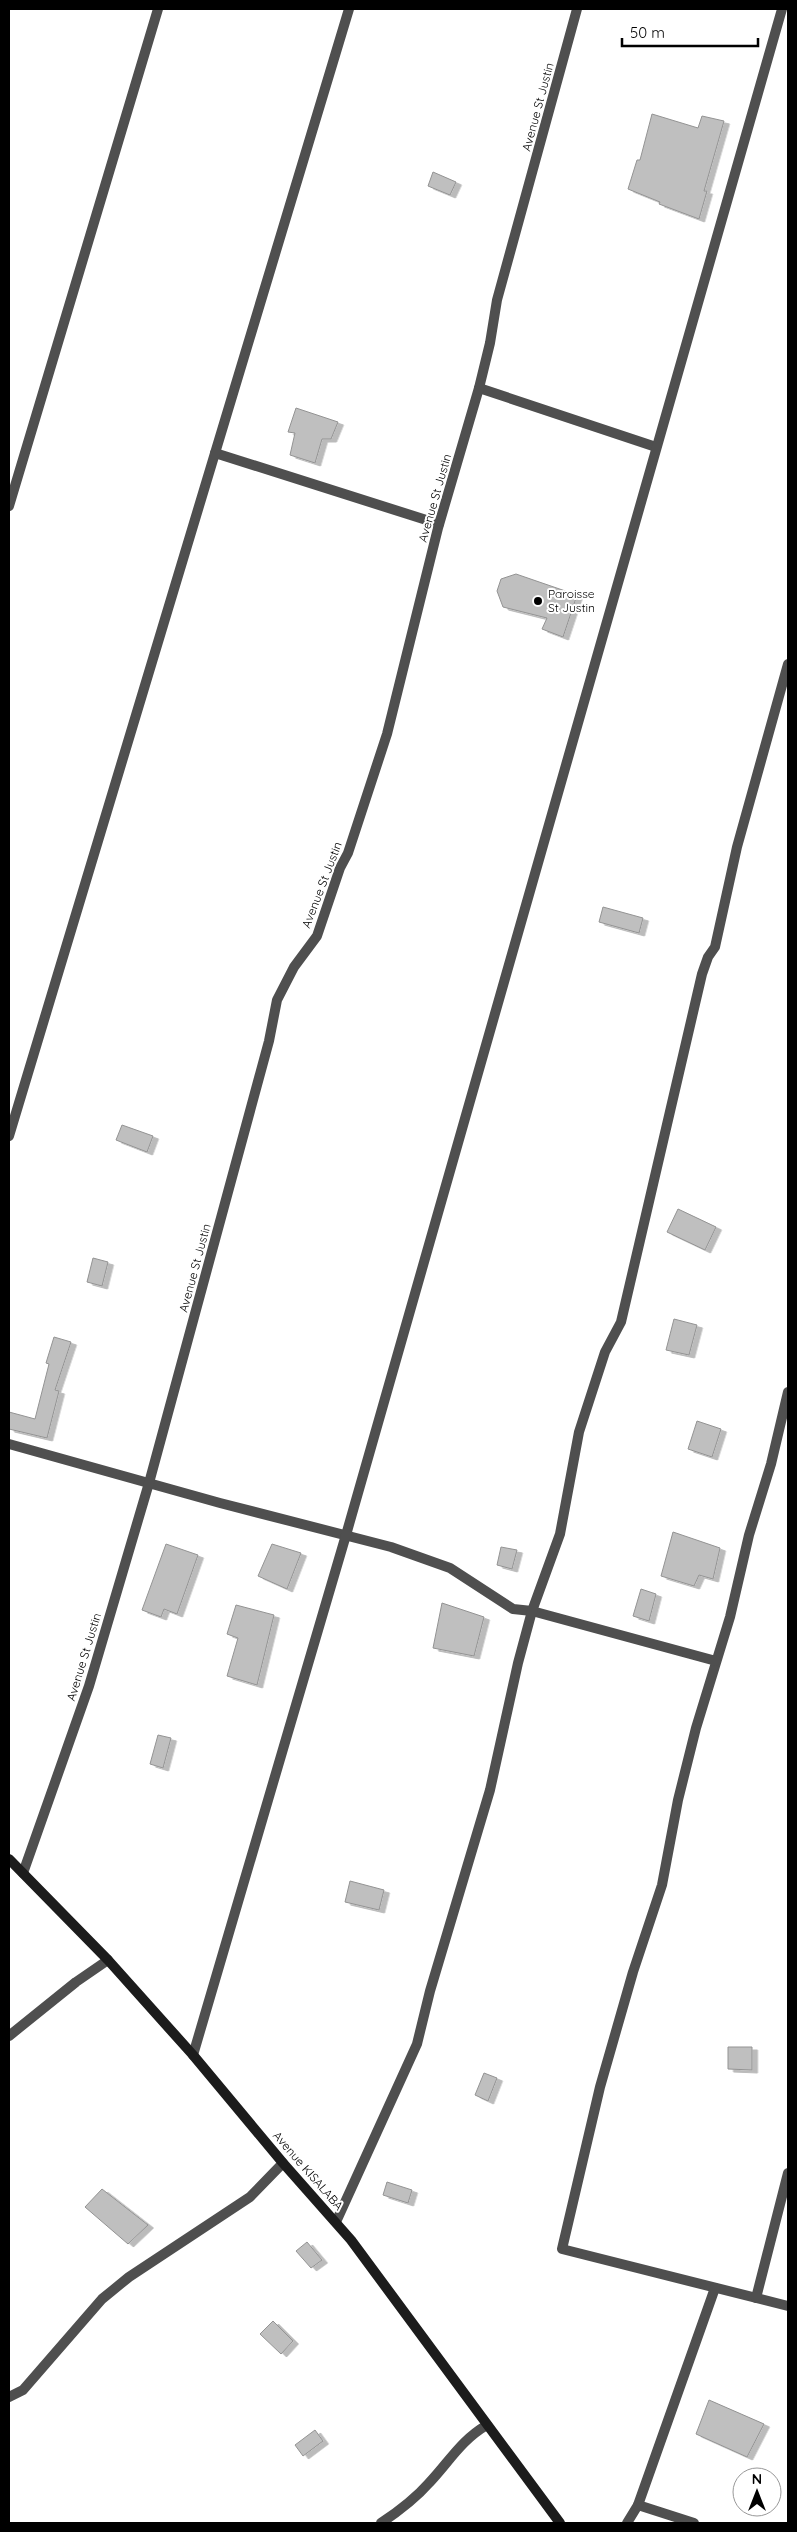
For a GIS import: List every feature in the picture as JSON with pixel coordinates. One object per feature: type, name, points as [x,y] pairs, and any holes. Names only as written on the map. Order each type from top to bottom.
[{"type":"street","points":[[9,506],[158,9]]},
{"type":"street","points":[[9,1136],[349,9]]},
{"type":"street","name":"Avenue St Justin","points":[[23,1873],[89,1686],[149,1483],[270,1041],[277,1000],[294,967],[317,936],[340,868],[348,853],[387,734],[439,524],[479,388],[490,343],[497,300],[577,9]]},
{"type":"street","points":[[193,2055],[346,1535],[782,9]]},
{"type":"street","points":[[479,388],[656,448]]},
{"type":"street","points":[[215,453],[439,524]]},
{"type":"street","points":[[336,2222],[417,2044],[430,1991],[490,1790],[532,1611],[560,1534],[579,1432],[605,1352],[621,1322],[702,974],[714,947],[737,847],[788,664]]},
{"type":"street","points":[[788,1392],[771,1464],[748,1535],[730,1617],[691,1746],[662,1885],[633,1972],[600,2087],[562,2249],[788,2306]]},
{"type":"street","points":[[9,1444],[391,1547],[450,1568],[513,1608],[532,1611],[716,1661]]},
{"type":"street","name":"Avenue KISALABA","points":[[9,1859],[108,1960],[193,2055],[283,2163],[336,2222],[470,2399],[487,2425],[560,2523]]},
{"type":"street","points":[[9,2036],[108,1960]]},
{"type":"street","points":[[9,2396],[23,2390],[102,2299],[129,2277],[250,2197],[283,2163]]},
{"type":"street","points":[[756,2298],[788,2173]]},
{"type":"street","points":[[627,2523],[638,2506],[715,2288]]},
{"type":"street","points":[[381,2523],[406,2506],[429,2483],[469,2436],[487,2425]]},
{"type":"street","points":[[638,2506],[694,2523]]},
{"type":"building","points":[[652,114],[698,128],[702,116],[724,121],[704,191],[707,191],[699,219],[659,204],[660,202],[628,189],[637,160],[640,160]]},
{"type":"building","points":[[433,172],[456,182],[450,195],[428,186]]},
{"type":"building","points":[[296,408],[338,422],[331,439],[322,439],[315,463],[290,455],[295,433],[288,432]]},
{"type":"building","name":"Paroisse St Justin","points":[[516,574],[577,595],[563,637],[542,629],[547,618],[503,607],[497,591],[501,579]]},
{"type":"building","points":[[603,907],[643,918],[639,933],[599,922]]},
{"type":"building","points":[[122,1125],[153,1136],[147,1152],[116,1140]]},
{"type":"building","points":[[678,1209],[716,1227],[705,1250],[667,1232]]},
{"type":"building","points":[[93,1258],[108,1262],[102,1286],[87,1282]]},
{"type":"building","points":[[674,1319],[697,1325],[689,1355],[666,1350]]},
{"type":"building","points":[[54,1337],[71,1342],[55,1390],[59,1391],[47,1438],[9,1429],[9,1412],[35,1419],[49,1364],[46,1363]]},
{"type":"building","points":[[697,1421],[721,1429],[712,1457],[688,1449]]},
{"type":"building","points":[[673,1532],[720,1548],[713,1579],[699,1575],[694,1586],[661,1576]]},
{"type":"building","points":[[166,1544],[198,1555],[177,1614],[164,1609],[161,1617],[142,1610]]},
{"type":"building","points":[[272,1544],[301,1553],[287,1589],[258,1576]]},
{"type":"building","points":[[501,1547],[517,1550],[512,1569],[497,1565]]},
{"type":"building","points":[[641,1589],[656,1594],[649,1621],[633,1616]]},
{"type":"building","points":[[442,1603],[484,1617],[474,1656],[433,1648]]},
{"type":"building","points":[[236,1605],[274,1615],[257,1685],[227,1676],[238,1638],[227,1634]]},
{"type":"building","points":[[158,1735],[171,1738],[163,1768],[150,1764]]},
{"type":"building","points":[[350,1881],[384,1890],[379,1910],[345,1902]]},
{"type":"building","points":[[728,2047],[752,2047],[752,2070],[728,2069]]},
{"type":"building","points":[[484,2073],[497,2078],[488,2101],[475,2095]]},
{"type":"building","points":[[387,2182],[412,2190],[408,2203],[383,2195]]},
{"type":"building","points":[[102,2189],[148,2225],[128,2244],[85,2207]]},
{"type":"building","points":[[307,2242],[322,2260],[311,2268],[296,2251]]},
{"type":"building","points":[[273,2321],[293,2341],[281,2354],[260,2334]]},
{"type":"building","points":[[709,2400],[764,2424],[747,2457],[696,2434]]},
{"type":"building","points":[[315,2430],[323,2441],[303,2456],[295,2445]]},
{"type":"place","name":"Paroisse St Justin","points":[[538,601]]}]
